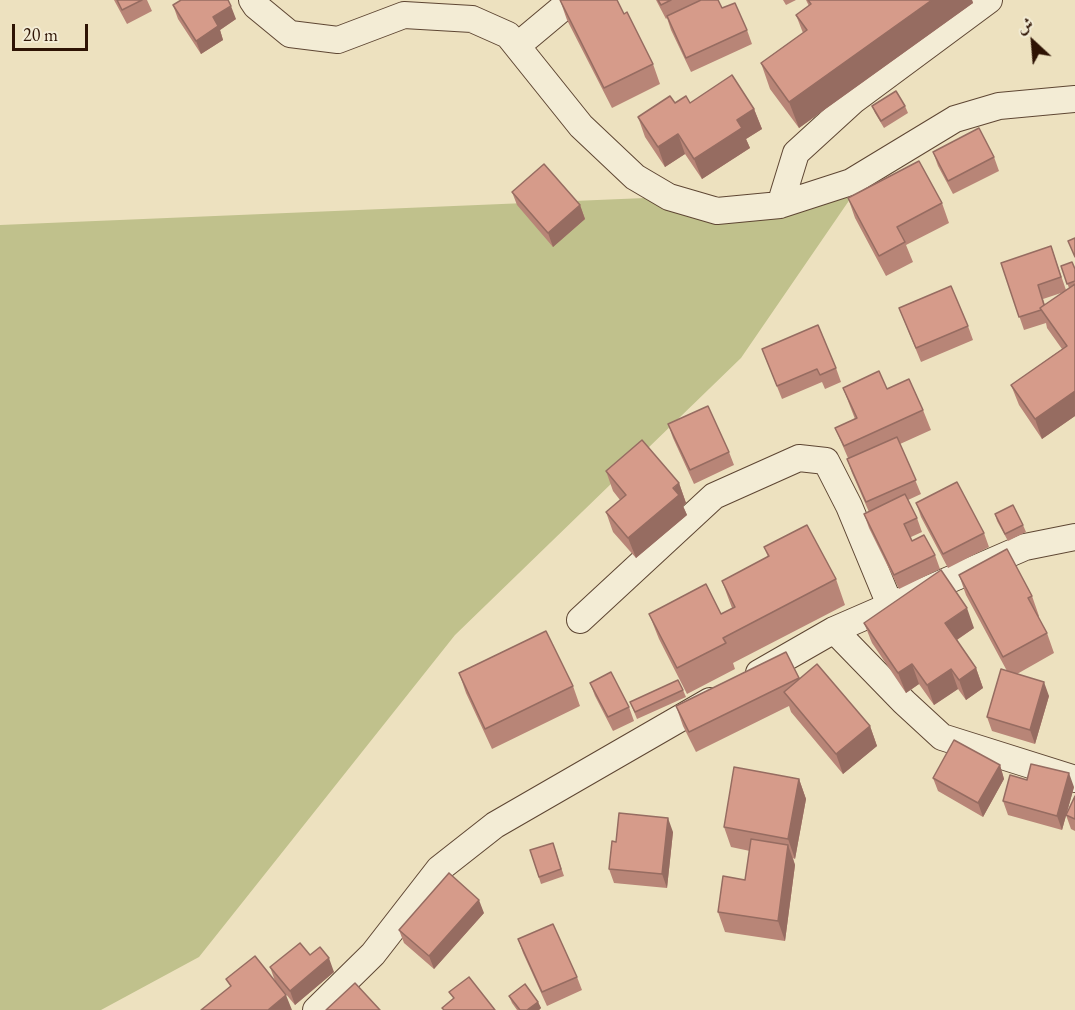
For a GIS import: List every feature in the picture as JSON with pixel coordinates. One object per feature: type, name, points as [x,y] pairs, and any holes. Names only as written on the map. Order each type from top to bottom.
[{"type":"street","points":[[252,0],[256,6],[290,34],[338,40],[404,15],[472,20],[508,35],[581,126],[635,177],[669,197],[717,210],[780,205],[851,182],[956,119],[999,106],[1075,99]]},
{"type":"street","points":[[517,46],[572,0]]},
{"type":"street","points":[[780,205],[796,153],[854,100],[988,0]]},
{"type":"street","points":[[580,620],[714,496],[800,458],[826,461],[849,506],[890,605]]},
{"type":"street","points":[[316,1010],[373,954],[439,869],[495,825],[834,630],[1025,546],[1075,537]]},
{"type":"street","points":[[834,630],[904,702],[942,737],[1075,779]]},
{"type":"green space","points":[[870,170],[741,358],[455,635],[199,957],[101,1010],[0,1010],[0,225],[669,197],[717,210]]},
{"type":"building","points":[[117,0],[142,0],[122,10]]},
{"type":"building","points":[[181,0],[228,0],[231,6],[213,17],[218,26],[196,41],[173,5]]},
{"type":"building","points":[[560,0],[617,0],[624,14],[627,12],[653,64],[604,88]]},
{"type":"building","points":[[658,0],[671,0],[661,5]]},
{"type":"building","points":[[701,0],[718,0],[722,8],[735,3],[747,30],[686,58],[667,16]]},
{"type":"building","points":[[808,0],[932,0],[789,102],[761,63],[807,30],[796,15],[811,4]]},
{"type":"building","points":[[732,75],[754,109],[737,120],[742,128],[694,159],[678,134],[658,147],[638,117],[670,96],[675,103],[686,96],[690,103]]},
{"type":"building","points":[[896,91],[905,106],[881,121],[872,106]]},
{"type":"building","points":[[979,128],[994,157],[948,181],[933,152]]},
{"type":"building","points":[[919,161],[942,203],[897,227],[905,242],[879,256],[848,198]]},
{"type":"building","points":[[544,164],[580,205],[548,233],[512,192]]},
{"type":"building","points":[[1075,238],[1075,257],[1068,241]]},
{"type":"building","points":[[1051,246],[1061,277],[1038,285],[1044,305],[1040,308],[1041,310],[1019,317],[1001,263]]},
{"type":"building","points":[[1072,262],[1075,269],[1075,281],[1067,284],[1061,266]]},
{"type":"building","points":[[1075,284],[1075,391],[1035,419],[1011,385],[1067,346],[1040,308]]},
{"type":"building","points":[[951,286],[968,326],[916,348],[899,308]]},
{"type":"building","points":[[818,325],[836,368],[820,375],[817,369],[777,386],[762,349]]},
{"type":"building","points":[[879,371],[887,389],[909,379],[923,410],[844,446],[835,428],[857,418],[843,388]]},
{"type":"building","points":[[708,406],[729,452],[690,470],[668,424]]},
{"type":"building","points":[[897,437],[916,480],[866,502],[847,459]]},
{"type":"building","points":[[642,440],[679,483],[673,488],[679,495],[628,538],[606,512],[626,495],[606,471]]},
{"type":"building","points":[[957,482],[984,533],[943,554],[916,503]]},
{"type":"building","points":[[905,494],[917,518],[904,524],[912,541],[924,535],[935,555],[894,575],[864,514]]},
{"type":"building","points":[[1013,505],[1023,525],[1005,534],[995,514]]},
{"type":"building","points":[[807,525],[836,579],[723,638],[726,643],[677,668],[649,614],[706,584],[721,614],[735,607],[722,581],[769,556],[764,547]]},
{"type":"building","points":[[1007,549],[1032,596],[1028,598],[1047,633],[1003,657],[959,575]]},
{"type":"building","points":[[941,570],[967,608],[945,623],[976,668],[959,680],[951,669],[927,685],[912,664],[898,673],[864,623]]},
{"type":"building","points":[[546,631],[573,686],[485,729],[459,673]]},
{"type":"building","points":[[786,652],[799,678],[689,732],[676,706]]},
{"type":"building","points":[[817,664],[870,726],[836,754],[784,692]]},
{"type":"building","points":[[1001,669],[1044,682],[1030,730],[987,717]]},
{"type":"building","points":[[611,672],[629,707],[608,717],[590,683]]},
{"type":"building","points":[[678,680],[683,690],[635,712],[630,702]]},
{"type":"building","points":[[954,740],[1000,765],[978,803],[933,778]]},
{"type":"building","points":[[1031,764],[1069,773],[1057,816],[1003,801],[1010,775],[1027,780]]},
{"type":"building","points":[[734,767],[799,779],[788,839],[724,827]]},
{"type":"building","points":[[1075,796],[1075,819],[1066,815]]},
{"type":"building","points":[[619,813],[668,818],[662,874],[609,869],[612,841],[616,842]]},
{"type":"building","points":[[751,839],[788,845],[778,921],[718,912],[723,876],[745,880]]},
{"type":"building","points":[[553,843],[561,869],[539,877],[530,850]]},
{"type":"building","points":[[449,873],[479,900],[429,956],[399,930]]},
{"type":"building","points":[[553,924],[577,977],[542,992],[518,939]]},
{"type":"building","points":[[300,943],[310,955],[320,947],[329,958],[290,991],[270,967]]},
{"type":"building","points":[[255,956],[286,995],[268,1010],[201,1010],[231,986],[226,979]]},
{"type":"building","points":[[469,977],[495,1010],[444,1010],[442,1008],[454,998],[449,992]]},
{"type":"building","points":[[355,983],[380,1010],[326,1010]]},
{"type":"building","points":[[525,984],[538,1002],[527,1010],[520,1010],[509,996]]}]
